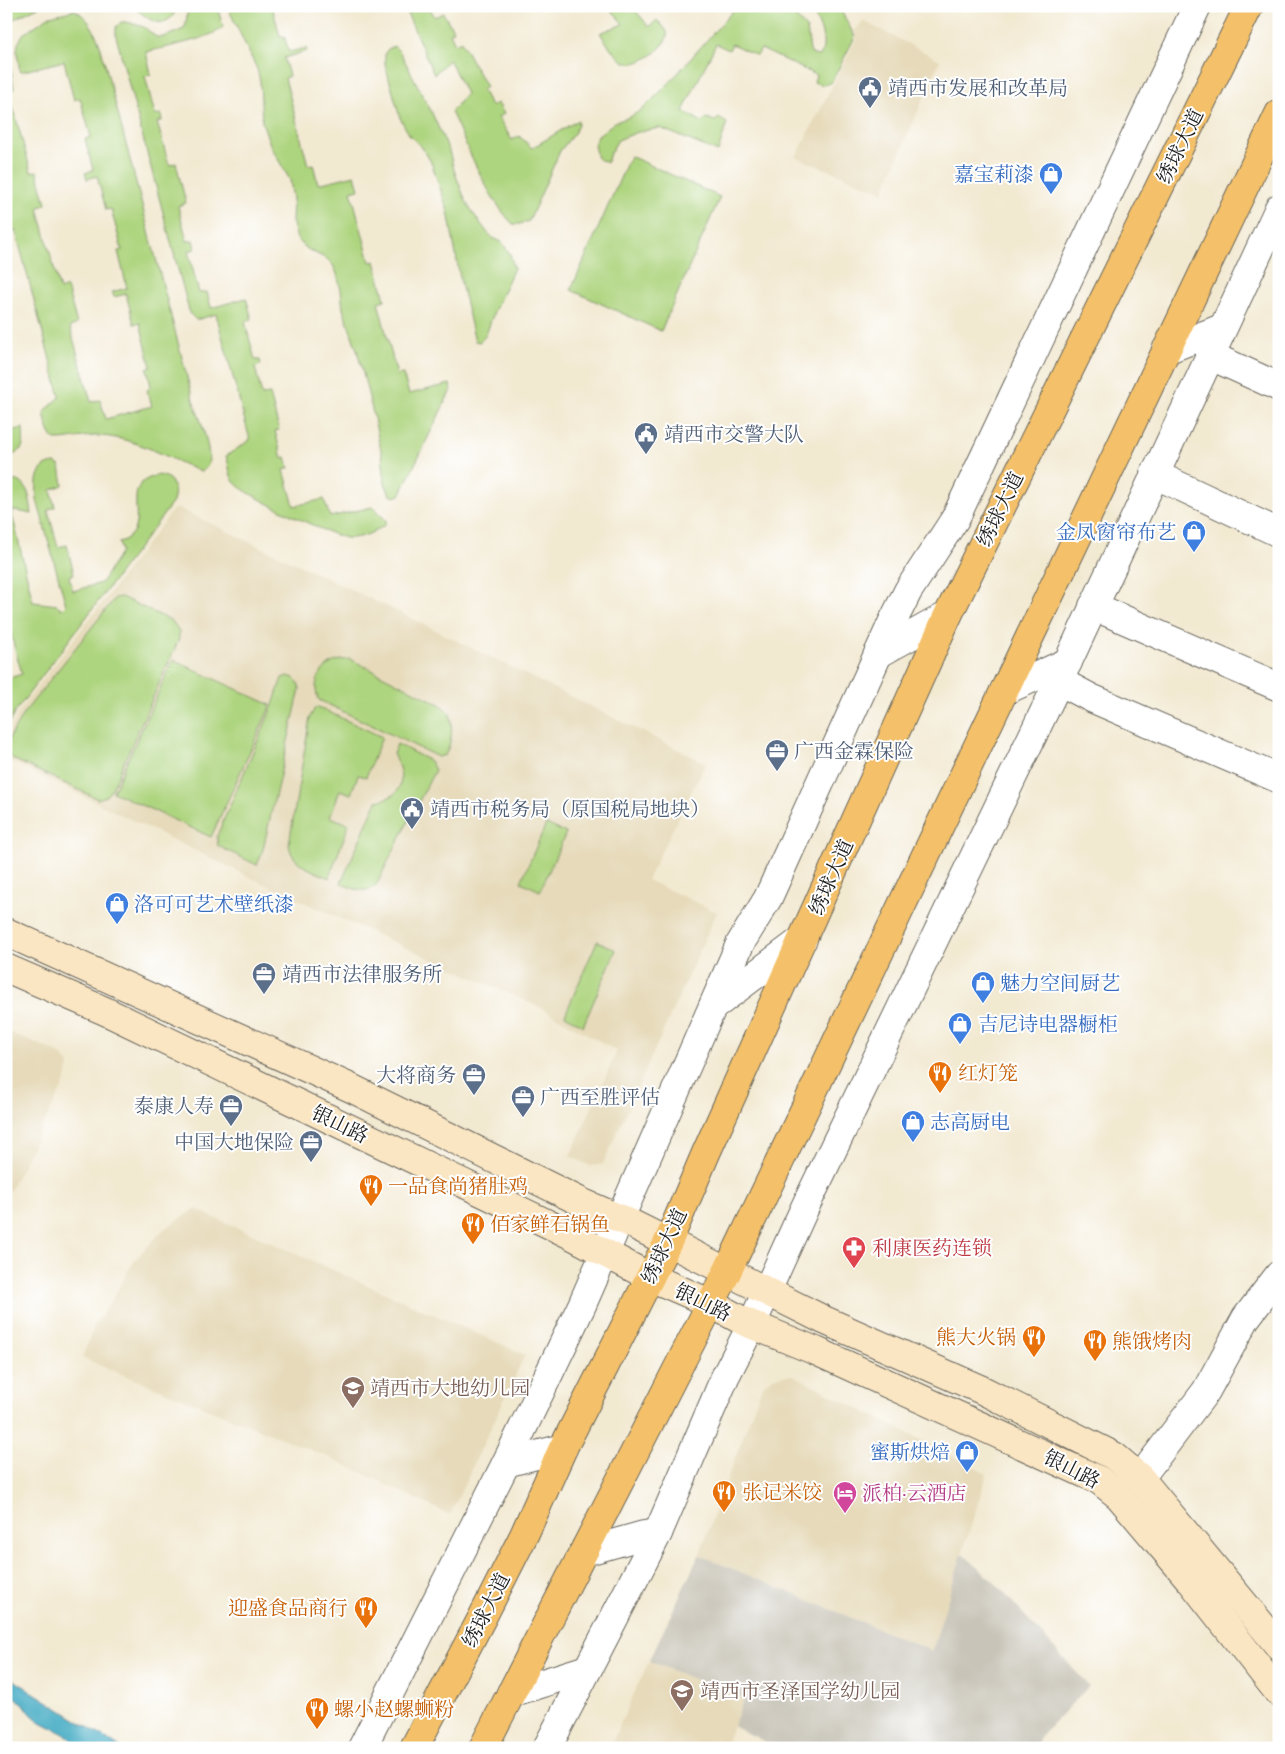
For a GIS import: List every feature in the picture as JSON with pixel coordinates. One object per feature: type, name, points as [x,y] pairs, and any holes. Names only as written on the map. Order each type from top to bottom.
[{"type":"main road","name":"绣球大道","points":[[414,1748],[524,1535],[562,1448],[668,1242],[948,616],[1249,6]]},
{"type":"main road","points":[[483,1748],[727,1272],[1279,114]]},
{"type":"main road","name":"银山路","points":[[6,932],[350,1088],[581,1202],[619,1218],[767,1290],[824,1320],[982,1390],[1114,1456],[1140,1478],[1279,1646]]},
{"type":"main road","name":"银山路","points":[[6,968],[105,1011],[570,1235],[650,1277],[710,1303],[743,1321],[902,1390],[1099,1480],[1119,1496],[1131,1510],[1191,1581],[1279,1693]]},
{"type":"street","points":[[362,1748],[506,1463],[582,1305],[603,1253],[740,944],[768,898],[908,591],[955,519],[1197,6]]},
{"type":"street","points":[[547,1748],[658,1533],[725,1377],[1063,672],[1209,355],[1276,220]]},
{"type":"street","points":[[1166,350],[1222,328]]},
{"type":"street","points":[[1209,355],[1279,387]]},
{"type":"street","points":[[1154,474],[1279,533]]},
{"type":"street","points":[[1093,606],[1279,687]]},
{"type":"street","points":[[878,654],[948,616]]},
{"type":"street","points":[[1004,691],[1063,672]]},
{"type":"street","points":[[1063,672],[1092,698],[1279,778]]},
{"type":"street","points":[[711,1008],[803,939]]},
{"type":"street","points":[[1140,1478],[1206,1391],[1246,1318],[1279,1275]]},
{"type":"street","points":[[506,1463],[562,1448]]},
{"type":"street","points":[[584,1552],[644,1535],[658,1533]]},
{"type":"street","points":[[511,1693],[587,1669]]},
{"type":"shaded area","name":"靖西市发展和改革局","points":[[863,21],[940,60],[883,192],[796,157],[857,38],[854,32]]},
{"type":"shaded area","name":"靖西市税务局（原国税局地块）","points":[[178,508],[392,609],[706,763],[647,880],[717,912],[603,1164],[590,1166],[570,1156],[617,1051],[539,1007],[279,891],[6,759],[6,737],[17,714],[173,510]]},
{"type":"shaded area","points":[[6,1031],[54,1051],[69,1064],[66,1080],[6,1198]]},
{"type":"shaded area","name":"靖西市大地幼儿园","points":[[195,1209],[525,1355],[450,1515],[333,1459],[82,1358],[95,1324],[109,1305],[134,1261],[163,1230]]},
{"type":"shaded area","name":"派柏·云酒店","points":[[793,1375],[987,1474],[932,1651],[699,1555],[759,1394],[765,1383],[773,1377]]},
{"type":"shaded area","points":[[962,1553],[994,1582],[1089,1686],[1044,1732],[1034,1748],[778,1748],[733,1726],[744,1699],[649,1661],[699,1555],[932,1651]]},
{"type":"shaded area","name":"靖西市圣泽国学幼儿园","points":[[649,1661],[744,1699],[724,1748],[626,1748],[613,1740]]},
{"type":"green space","points":[[6,6],[40,6],[6,23]]},
{"type":"green space","points":[[133,6],[175,6],[175,8],[174,14],[170,19],[159,22],[149,19]]},
{"type":"green space","points":[[188,6],[217,6],[223,27],[199,39],[146,52],[151,74],[145,76],[155,115],[161,114],[162,121],[157,122],[169,165],[176,163],[186,203],[178,206],[187,241],[193,240],[195,249],[188,251],[199,293],[207,292],[211,308],[246,298],[252,319],[245,322],[255,360],[260,360],[261,365],[255,367],[262,395],[270,394],[279,430],[275,431],[282,458],[286,457],[289,468],[284,470],[294,506],[324,499],[330,517],[372,507],[386,520],[385,525],[366,535],[346,538],[308,523],[242,489],[233,481],[230,474],[226,456],[250,440],[216,314],[196,320],[190,314],[116,36],[116,27],[121,22],[144,27],[156,37],[164,37],[184,29]]},
{"type":"green space","points":[[227,6],[272,6],[280,36],[284,36],[289,52],[306,48],[307,51],[284,58],[289,76],[285,78],[308,165],[313,164],[318,184],[355,175],[359,189],[351,191],[370,262],[375,261],[385,300],[378,302],[397,375],[403,374],[409,394],[450,384],[451,390],[400,495],[395,497],[390,495],[385,483],[382,455],[372,409],[357,350],[343,309],[337,274],[333,265],[327,259],[307,249],[297,239],[292,221],[293,199],[290,180],[271,147],[262,122],[260,81],[257,69]]},
{"type":"green space","points":[[404,6],[428,6],[435,17],[443,13],[454,31],[450,33],[455,44],[461,41],[486,87],[482,90],[491,106],[498,103],[504,114],[498,117],[512,140],[519,136],[532,148],[578,120],[575,132],[560,151],[529,221],[513,224],[486,186],[451,112],[466,94],[449,59],[434,75]]},
{"type":"green space","points":[[608,6],[632,6],[649,27],[657,20],[667,32],[664,44],[645,59],[630,63],[622,60],[611,49],[600,33],[623,24]]},
{"type":"green space","points":[[737,6],[776,6],[788,9],[807,29],[810,51],[813,55],[820,56],[823,36],[808,6],[837,6],[855,37],[831,83],[824,84],[814,82],[816,75],[761,49],[757,56],[732,44],[729,50],[716,44],[683,111],[702,122],[707,118],[715,121],[719,118],[727,123],[718,152],[660,128],[638,132],[618,140],[610,153],[607,163],[597,158],[594,145],[597,136],[615,122],[630,117],[643,109],[670,82]]},
{"type":"green space","points":[[75,10],[88,21],[100,45],[192,396],[207,443],[209,461],[207,467],[201,472],[153,450],[115,438],[96,436],[55,440],[51,434],[44,412],[60,397],[15,229],[6,241],[6,64],[11,69],[14,90],[9,93],[31,172],[37,171],[46,204],[38,208],[60,290],[67,287],[77,324],[70,327],[91,402],[100,400],[106,419],[152,406],[147,390],[151,387],[147,368],[151,367],[140,323],[134,324],[126,294],[114,297],[112,292],[127,288],[118,251],[122,250],[111,209],[106,210],[97,176],[87,179],[85,173],[93,170],[85,139],[91,137],[80,98],[74,100],[64,61],[20,72],[17,51],[23,34],[50,16]]},
{"type":"green space","points":[[394,46],[400,52],[431,111],[449,151],[465,199],[487,232],[493,238],[502,242],[510,254],[514,268],[486,335],[480,342],[475,341],[461,283],[448,211],[431,162],[421,146],[410,136],[400,118],[385,64],[385,53]]},
{"type":"green space","points":[[630,156],[720,197],[661,331],[571,290]]},
{"type":"green space","points":[[6,417],[10,431],[23,428],[23,444],[17,453],[6,457]]},
{"type":"green space","points":[[55,463],[60,466],[63,485],[51,490],[55,507],[48,510],[58,547],[67,545],[74,574],[69,576],[73,591],[101,583],[121,552],[119,542],[128,538],[134,530],[137,493],[144,481],[157,476],[166,477],[173,485],[174,497],[173,502],[15,712],[6,730],[6,679],[22,674],[6,617],[6,482],[13,480],[19,482],[29,495],[32,514],[11,510],[33,602],[57,605],[62,609],[66,605],[37,500],[37,481],[40,471],[48,464]]},
{"type":"green space","points":[[121,597],[172,621],[179,631],[179,639],[112,789],[106,796],[98,799],[13,759],[7,753],[6,744],[23,714],[115,598]]},
{"type":"green space","points":[[350,659],[441,705],[450,714],[451,735],[445,755],[438,757],[319,700],[316,685],[322,671],[334,662]]},
{"type":"green space","points":[[173,660],[271,705],[211,837],[113,792]]},
{"type":"green space","points":[[288,676],[296,680],[300,689],[262,853],[257,865],[218,846],[217,836],[273,705],[282,678]]},
{"type":"green space","points":[[318,707],[382,737],[366,777],[358,775],[351,794],[340,790],[330,817],[349,824],[329,878],[298,862],[289,844],[310,717],[315,708]]},
{"type":"green space","points":[[397,744],[430,761],[435,770],[378,882],[370,889],[356,889],[341,883],[377,801],[393,795],[398,790],[401,777],[393,754]]},
{"type":"green space","points":[[546,824],[566,833],[540,891],[521,882]]},
{"type":"green space","points":[[597,941],[616,950],[583,1026],[565,1015]]},
{"type":"water","points":[[6,1675],[121,1748],[81,1748],[64,1734],[39,1721],[23,1703],[6,1692]]},
{"type":"place","name":"靖西市发展和改革局","points":[[870,109]]},
{"type":"place","name":"嘉宝莉漆","points":[[1051,195]]},
{"type":"place","name":"靖西市交警大队","points":[[646,455]]},
{"type":"place","name":"金凤窗帘布艺","points":[[1194,553]]},
{"type":"place","name":"广西金霖保险","points":[[777,772]]},
{"type":"place","name":"靖西市税务局（原国税局地块）","points":[[412,830]]},
{"type":"place","name":"洛可可艺术壁纸漆","points":[[117,925]]},
{"type":"place","name":"靖西市法律服务所","points":[[264,995]]},
{"type":"place","name":"魅力空间厨艺","points":[[983,1004]]},
{"type":"place","name":"吉尼诗电器橱柜","points":[[960,1045]]},
{"type":"place","name":"红灯笼","points":[[940,1094]]},
{"type":"place","name":"大将商务","points":[[474,1096]]},
{"type":"place","name":"广西至胜评估","points":[[523,1118]]},
{"type":"place","name":"泰康人寿","points":[[231,1127]]},
{"type":"place","name":"志高厨电","points":[[913,1143]]},
{"type":"place","name":"中国大地保险","points":[[311,1163]]},
{"type":"place","name":"一品食尚猪肚鸡","points":[[371,1207]]},
{"type":"place","name":"佰家鲜石锅鱼","points":[[473,1245]]},
{"type":"place","name":"利康医药连锁","points":[[854,1269]]},
{"type":"place","name":"熊大火锅","points":[[1034,1358]]},
{"type":"place","name":"熊饿烤肉","points":[[1095,1362]]},
{"type":"place","name":"靖西市大地幼儿园","points":[[353,1409]]},
{"type":"place","name":"蜜斯烘焙","points":[[967,1473]]},
{"type":"place","name":"张记米饺","points":[[724,1513]]},
{"type":"place","name":"派柏·云酒店","points":[[845,1514]]},
{"type":"place","name":"迎盛食品商行","points":[[366,1629]]},
{"type":"place","name":"靖西市圣泽国学幼儿园","points":[[682,1712]]},
{"type":"place","name":"螺小赵螺蛳粉","points":[[317,1730]]}]
